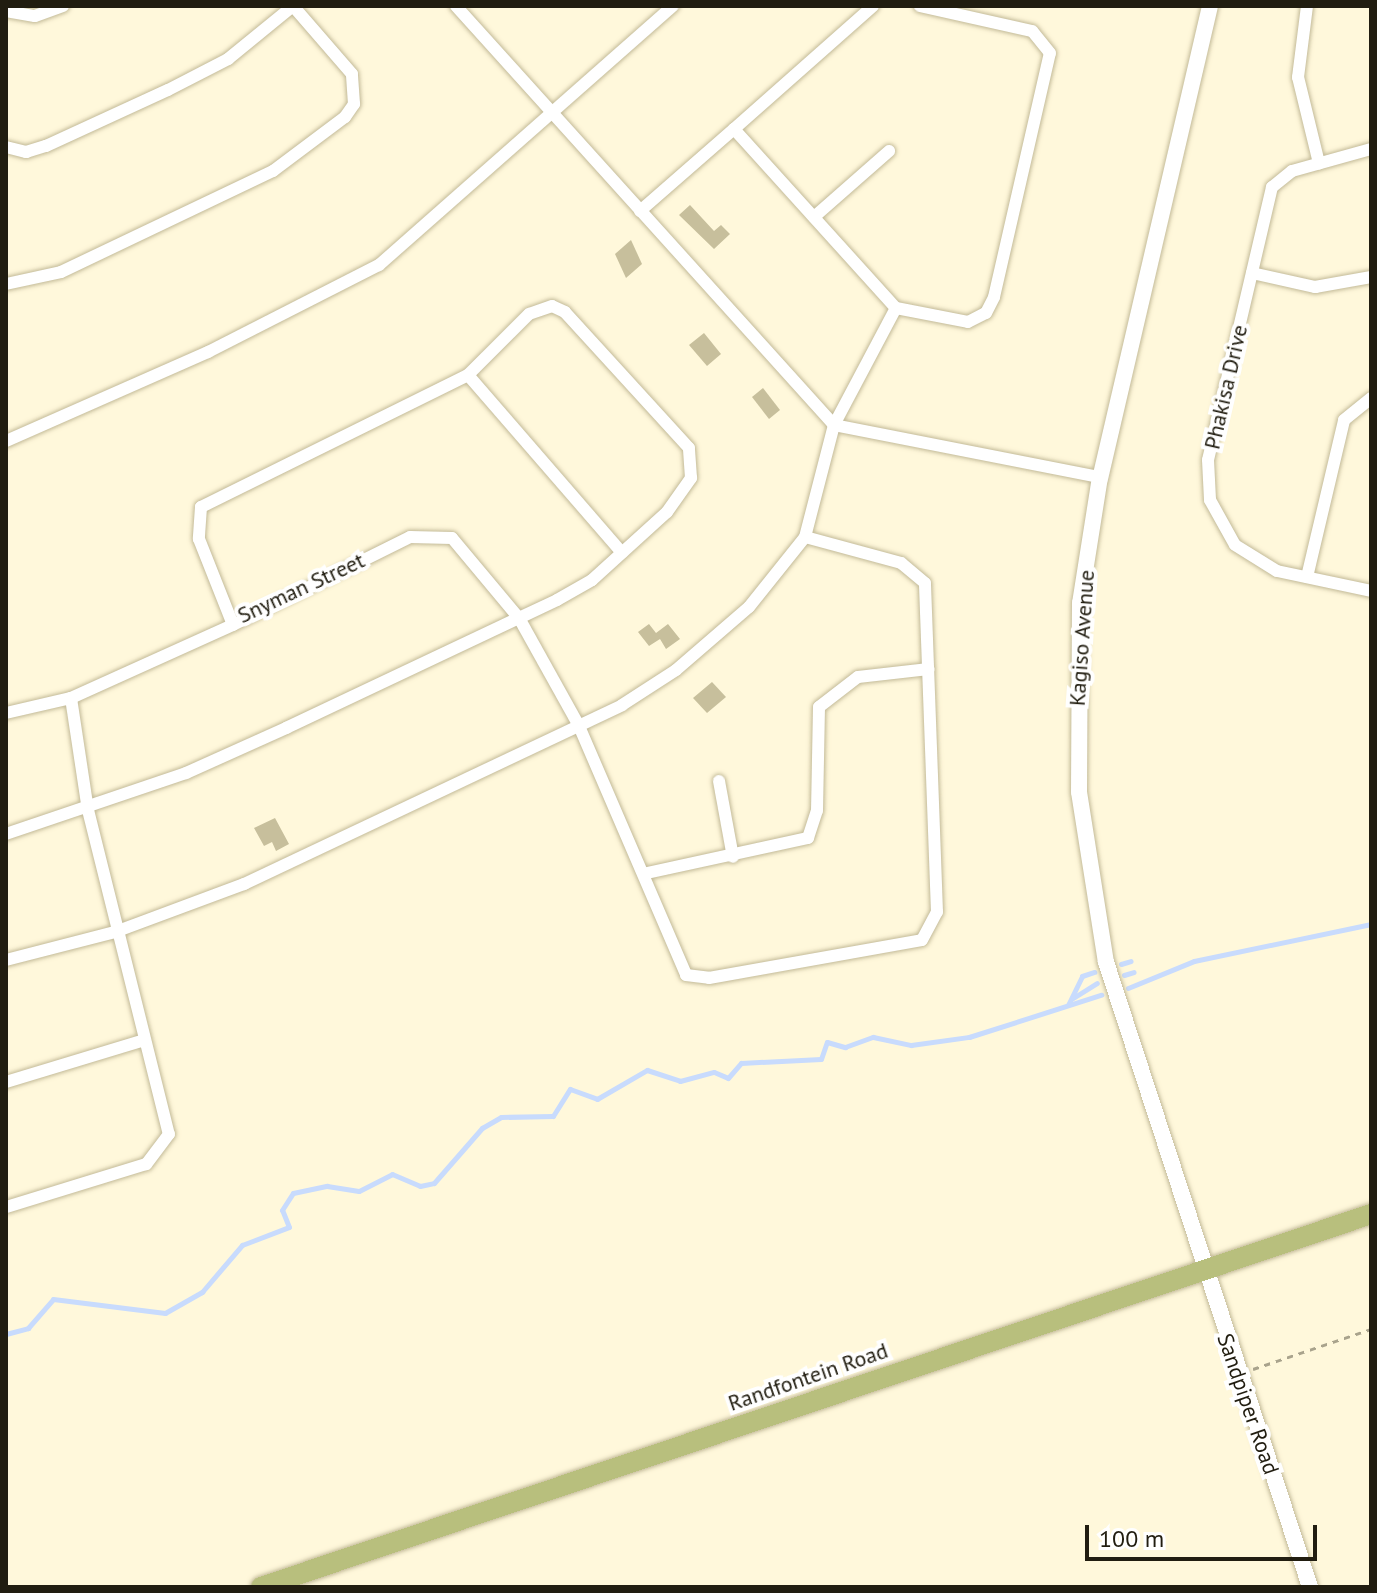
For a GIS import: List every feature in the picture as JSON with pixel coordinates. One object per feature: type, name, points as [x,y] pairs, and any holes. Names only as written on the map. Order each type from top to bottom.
[{"type":"main road","name":"Randfontein Road","points":[[261,1587],[1201,1267],[1371,1214]]},
{"type":"street","points":[[6,11],[35,16],[63,6]]},
{"type":"street","points":[[6,147],[26,152],[46,146],[190,79],[228,59],[293,6],[352,74],[354,104],[345,117],[273,171],[61,272],[6,284]]},
{"type":"street","points":[[456,6],[834,425],[1100,477]]},
{"type":"street","points":[[6,441],[195,358],[379,265],[673,6]]},
{"type":"street","points":[[640,211],[873,6]]},
{"type":"street","points":[[734,129],[896,308],[968,322],[986,313],[1049,63],[1046,45],[1032,31],[920,6]]},
{"type":"street","name":"Kagiso Avenue","points":[[1201,1267],[1106,962],[1090,880],[1076,699],[1080,603],[1100,477],[1210,6]]},
{"type":"street","points":[[1307,6],[1298,77],[1319,163]]},
{"type":"street","name":"Phakisa Drive","points":[[1371,149],[1319,163],[1272,187],[1208,460],[1210,500],[1235,545],[1277,571],[1371,591]]},
{"type":"street","points":[[814,217],[889,151]]},
{"type":"street","points":[[1252,273],[1315,287],[1371,277]]},
{"type":"street","name":"Snyman Street","points":[[622,553],[685,489],[694,457],[565,312],[552,306],[529,314],[468,375],[201,507],[199,539],[233,625],[432,533],[463,548],[519,618],[579,726],[647,873],[680,969],[696,978],[928,936],[937,912],[929,669]]},
{"type":"street","points":[[6,960],[115,932],[293,863],[579,726],[651,688],[714,639],[772,582],[805,537],[834,425],[896,308]]},
{"type":"street","points":[[6,834],[88,810],[186,773],[519,618],[592,580],[622,553],[468,375]]},
{"type":"street","points":[[1307,577],[1344,420],[1371,398]]},
{"type":"street","points":[[647,873],[795,846],[814,831],[815,724],[829,695],[858,677],[929,669],[921,575],[901,563],[805,537]]},
{"type":"street","points":[[6,713],[71,698],[233,625]]},
{"type":"street","points":[[6,1207],[161,1154],[169,1125],[115,932],[88,810],[71,698]]},
{"type":"street","points":[[719,781],[733,857]]},
{"type":"street","points":[[6,1082],[144,1040]]},
{"type":"street","name":"Sandpiper Road","points":[[1201,1267],[1310,1587]]},
{"type":"path","points":[[1238,1374],[1371,1329]]},
{"type":"building","points":[[690,205],[714,231],[721,225],[730,234],[714,249],[679,215]]},
{"type":"building","points":[[631,240],[642,264],[626,278],[615,254]]},
{"type":"building","points":[[704,333],[721,354],[707,366],[689,345]]},
{"type":"building","points":[[763,388],[780,410],[769,419],[752,397]]},
{"type":"building","points":[[649,624],[656,633],[668,624],[680,639],[666,649],[660,639],[649,646],[638,632]]},
{"type":"building","points":[[712,682],[726,697],[707,713],[693,698]]},
{"type":"building","points":[[275,818],[289,844],[276,851],[272,842],[264,846],[254,828]]},
{"type":"waterway","points":[[1128,988],[1194,961],[1371,924]]},
{"type":"waterway","points":[[1121,964],[1131,961]]},
{"type":"waterway","points":[[1068,1005],[1082,976],[1094,972]]},
{"type":"waterway","points":[[1124,975],[1134,972]]},
{"type":"waterway","points":[[1073,998],[1097,983]]},
{"type":"waterway","points":[[6,1334],[28,1328],[53,1299],[165,1313],[202,1292],[242,1245],[289,1227],[282,1210],[293,1193],[327,1186],[359,1191],[392,1174],[420,1186],[434,1183],[482,1128],[501,1117],[553,1116],[570,1089],[597,1099],[647,1070],[680,1081],[714,1072],[728,1078],[741,1063],[821,1059],[827,1042],[845,1047],[873,1037],[911,1045],[969,1037],[1101,995]]}]
